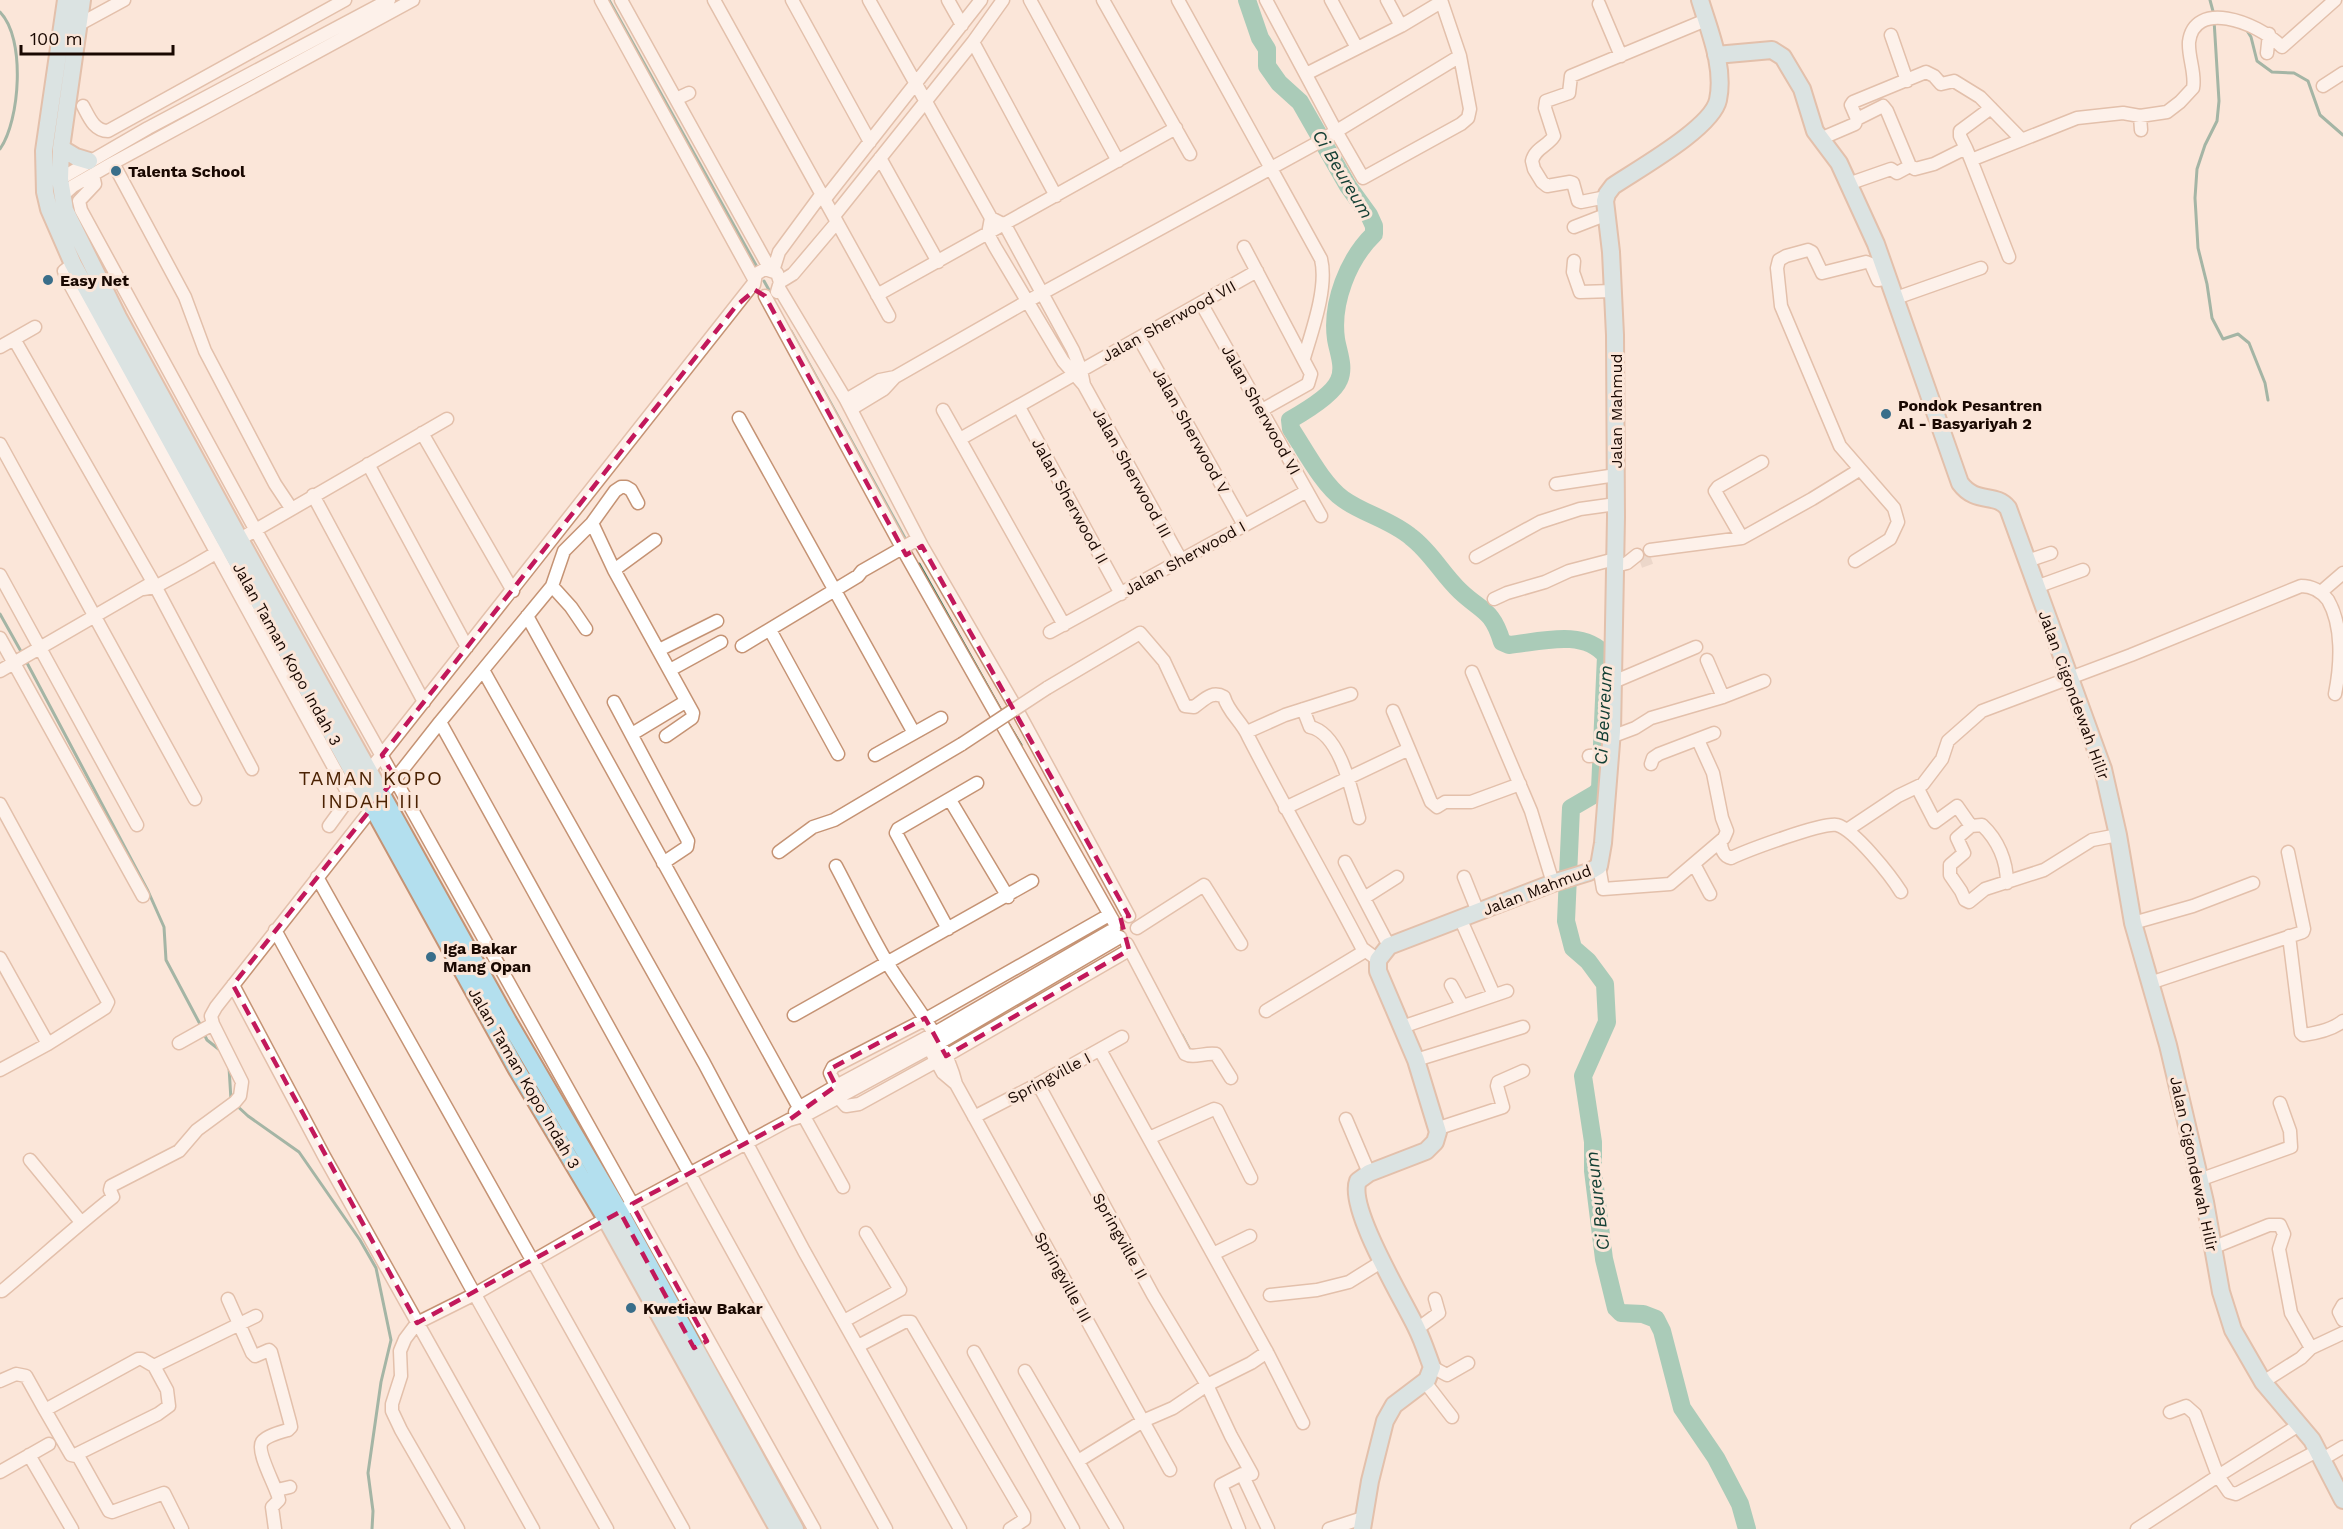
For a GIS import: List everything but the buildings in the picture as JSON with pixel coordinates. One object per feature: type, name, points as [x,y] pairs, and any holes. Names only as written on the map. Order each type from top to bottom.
[{"type":"main road","name":"Jalan Taman Kopo Indah 3","points":[[66,0],[45,151],[45,192],[49,209],[73,264],[111,320],[222,548],[369,771],[508,1021],[619,1212],[701,1344],[795,1529]]},
{"type":"main road","name":"Jalan Taman Kopo Indah 3","points":[[82,0],[62,148],[61,188],[65,210],[145,409],[354,792],[371,809],[516,1068],[619,1212],[778,1529]]},
{"type":"main road","points":[[1608,186],[1707,121],[1718,100],[1716,55],[1700,0]]},
{"type":"main road","name":"Jalan Cigondewah Hilir","points":[[1716,55],[1768,50],[1781,55],[1802,89],[1815,131],[1836,158],[1889,278],[1960,483],[1974,496],[2005,504],[2103,769],[2118,835],[2133,922],[2168,1045],[2222,1292],[2233,1330],[2263,1382],[2299,1425],[2343,1500]]},
{"type":"main road","points":[[62,148],[91,168]]},
{"type":"main road","name":"Jalan Mahmud","points":[[1371,956],[1389,946],[1561,880],[1594,870],[1599,866],[1603,843],[1604,744],[1612,680],[1634,559],[1616,504],[1613,291],[1611,252],[1605,214],[1608,186]]},
{"type":"main road","points":[[1362,1524],[1385,1421],[1394,1405],[1429,1374],[1417,1329],[1381,1262],[1356,1194],[1358,1181],[1369,1173],[1430,1148],[1439,1128],[1416,1060],[1371,956]]},
{"type":"street","points":[[78,25],[124,0]]},
{"type":"street","points":[[83,106],[97,128],[104,132],[345,0]]},
{"type":"street","points":[[61,188],[148,128],[389,0]]},
{"type":"street","points":[[91,168],[113,163],[413,0]]},
{"type":"street","points":[[601,0],[757,287],[1119,932],[1185,1054],[1190,1057],[1215,1054],[1231,1078]]},
{"type":"street","points":[[621,0],[849,405],[920,542],[1137,928]]},
{"type":"street","points":[[714,0],[822,198],[890,316]]},
{"type":"street","points":[[792,0],[870,142]]},
{"type":"street","points":[[869,0],[991,218],[1005,225],[1042,293],[1077,372]]},
{"type":"street","points":[[948,0],[962,26]]},
{"type":"street","points":[[771,270],[779,252],[870,142],[981,0]]},
{"type":"street","points":[[757,287],[773,295],[780,285],[793,274],[1003,0]]},
{"type":"street","points":[[1030,0],[1118,161]]},
{"type":"street","points":[[1103,0],[1190,154]]},
{"type":"street","points":[[1178,0],[1310,238],[1323,269],[1311,334],[1304,358]]},
{"type":"street","points":[[1266,0],[1306,74],[1332,134],[1363,178],[1468,118],[1470,109],[1460,56],[1441,1],[1401,26],[1306,74]]},
{"type":"street","points":[[1332,0],[1357,48]]},
{"type":"street","points":[[1387,0],[1401,26]]},
{"type":"street","points":[[2225,6],[2253,20],[2284,46],[2336,0],[2343,7]]},
{"type":"street","points":[[1599,4],[1621,56]]},
{"type":"street","points":[[1971,160],[2077,118],[2123,113],[2140,116],[2167,112],[2193,88],[2190,34],[2197,12],[2202,6]]},
{"type":"street","points":[[1608,186],[1581,202],[1578,201],[1575,188],[1570,182],[1547,186],[1542,182],[1532,161],[1536,152],[1549,143],[1554,136],[1545,108],[1546,101],[1569,93],[1571,76],[1706,20]]},
{"type":"street","points":[[2267,53],[2269,34]]},
{"type":"street","points":[[1891,35],[1907,81]]},
{"type":"street","points":[[973,42],[1056,196]]},
{"type":"street","points":[[849,405],[880,380],[896,377],[1042,293],[1317,143],[1460,56]]},
{"type":"street","points":[[1857,119],[1851,105],[1853,102],[1929,73],[1941,84],[1954,81],[1980,97],[2022,140]]},
{"type":"street","points":[[2323,87],[2343,73]]},
{"type":"street","points":[[676,99],[689,93]]},
{"type":"street","points":[[1820,139],[1851,127],[1857,119],[1883,106],[1910,166],[1915,169],[1934,164],[1966,148]]},
{"type":"street","points":[[1991,108],[1960,131],[1960,136],[2009,257]]},
{"type":"street","points":[[140,113],[148,128]]},
{"type":"street","points":[[2140,116],[2141,129]]},
{"type":"street","points":[[877,295],[1176,128]]},
{"type":"street","points":[[880,158],[938,262]]},
{"type":"street","points":[[113,163],[184,297],[205,351],[275,484],[291,508]]},
{"type":"street","points":[[1848,184],[1885,170],[1891,169],[1897,173],[1910,166]]},
{"type":"street","points":[[91,168],[95,184],[79,201],[81,210],[255,529],[525,1012],[619,1212]]},
{"type":"street","points":[[1574,227],[1605,214]]},
{"type":"street","points":[[991,218],[988,234],[1026,302],[1077,372]]},
{"type":"street","points":[[1244,248],[1311,374],[1308,384],[1262,410]]},
{"type":"street","points":[[1855,561],[1890,539],[1898,522],[1894,508],[1840,446],[1781,306],[1777,268],[1779,260],[1808,250],[1812,252],[1822,273],[1866,262],[1871,264],[1878,280],[1889,278]]},
{"type":"street","points":[[779,252],[793,274]]},
{"type":"street","points":[[1574,261],[1573,272],[1580,292],[1613,291]]},
{"type":"street","points":[[73,264],[64,272],[66,279],[145,409]]},
{"type":"street","points":[[1896,298],[1981,268]]},
{"type":"street","points":[[329,826],[382,754],[736,306],[757,287],[760,271],[771,270]]},
{"type":"street","name":"Jalan Sherwood VII","points":[[1077,372],[1257,272]]},
{"type":"street","name":"Jalan Sherwood VI","points":[[1201,303],[1321,516]]},
{"type":"street","points":[[0,347],[35,327]]},
{"type":"street","name":"Jalan Sherwood V","points":[[1139,338],[1244,525]]},
{"type":"street","points":[[14,339],[252,769]]},
{"type":"street","points":[[960,439],[1077,372]]},
{"type":"street","name":"Jalan Sherwood III","points":[[1077,372],[1181,560]]},
{"type":"street","name":"Jalan Sherwood II","points":[[1019,407],[1121,594]]},
{"type":"street","points":[[944,410],[1064,625]]},
{"type":"street","points":[[739,418],[914,733]]},
{"type":"street","points":[[0,671],[198,558],[222,548],[447,419]]},
{"type":"street","points":[[422,433],[513,591]]},
{"type":"street","points":[[0,444],[195,799]]},
{"type":"street","points":[[1742,538],[1715,491],[1718,487],[1762,462]]},
{"type":"street","points":[[368,464],[468,647]]},
{"type":"street","points":[[1494,599],[1507,592],[1545,582],[1569,571],[1634,559],[1668,548],[1742,538],[1812,500],[1859,470]]},
{"type":"street","points":[[1556,484],[1616,475]]},
{"type":"street","points":[[179,1042],[206,1028],[216,1006],[395,778],[552,586],[564,552],[592,523],[615,491],[626,487],[631,490],[638,502]]},
{"type":"street","name":"Jalan Sherwood I","points":[[1050,632],[1307,490]]},
{"type":"street","points":[[313,495],[424,702]]},
{"type":"street","points":[[1476,557],[1540,522],[1581,509],[1616,504]]},
{"type":"street","points":[[592,523],[614,570],[670,670],[693,717],[666,736]]},
{"type":"street","points":[[553,540],[564,552]]},
{"type":"street","points":[[614,570],[656,540]]},
{"type":"street","points":[[742,646],[858,576],[865,577],[920,542]]},
{"type":"street","points":[[2027,561],[2051,553]]},
{"type":"street","points":[[2036,588],[2083,570]]},
{"type":"street","points":[[2321,592],[2343,573]]},
{"type":"street","points":[[0,575],[137,825]]},
{"type":"street","points":[[552,586],[572,606],[586,629]]},
{"type":"street","points":[[1847,830],[1898,796],[1923,784],[1942,759],[1948,741],[1982,711],[2151,647],[2301,586],[2321,592],[2334,606],[2342,622],[2342,654],[2334,694]]},
{"type":"street","points":[[526,616],[803,1111],[843,1187]]},
{"type":"street","points":[[659,650],[717,621]]},
{"type":"street","points":[[770,630],[838,754]]},
{"type":"street","points":[[779,852],[813,827],[834,820],[962,744],[1047,688],[1140,633],[1164,661],[1185,706],[1194,707],[1209,696],[1217,694],[1224,697],[1226,704],[1247,732],[1285,808],[1371,956],[1266,1011]]},
{"type":"street","points":[[0,638],[126,861],[143,896]]},
{"type":"street","points":[[670,670],[721,642]]},
{"type":"street","points":[[1612,680],[1618,680],[1696,647]]},
{"type":"street","points":[[1707,660],[1723,697]]},
{"type":"street","points":[[483,670],[960,1529]]},
{"type":"street","points":[[1472,672],[1561,880]]},
{"type":"street","points":[[1604,744],[1651,718],[1723,697],[1764,681]]},
{"type":"street","points":[[991,703],[1006,693]]},
{"type":"street","points":[[1247,732],[1303,709],[1351,694]]},
{"type":"street","points":[[614,702],[688,841],[687,847],[663,863]]},
{"type":"street","points":[[632,734],[685,702]]},
{"type":"street","points":[[1303,709],[1310,727],[1317,728],[1328,736],[1348,778],[1359,818]]},
{"type":"street","points":[[1393,711],[1432,805],[1437,807],[1445,802],[1471,802],[1520,784]]},
{"type":"street","points":[[875,755],[941,718]]},
{"type":"street","points":[[440,722],[885,1529]]},
{"type":"street","points":[[1651,764],[1653,758],[1659,754],[1714,733]]},
{"type":"street","points":[[1599,866],[1603,889],[1670,884],[1720,842],[1727,831],[1722,818],[1713,773],[1698,740]]},
{"type":"street","points":[[1285,808],[1409,749]]},
{"type":"street","points":[[948,929],[896,833],[898,829],[977,783]]},
{"type":"street","points":[[1917,788],[1935,822],[1957,806],[1971,826]]},
{"type":"street","points":[[950,800],[1008,897]]},
{"type":"street","points":[[0,804],[108,1002],[105,1008],[48,1044],[0,1070]]},
{"type":"street","points":[[1720,842],[1726,856],[1731,858],[1758,845],[1835,824],[1847,830],[1890,873],[1901,892]]},
{"type":"street","points":[[2007,883],[2007,869],[1995,839],[1982,825],[1971,826],[1957,838],[1964,853],[1950,865],[1944,877],[1961,891],[1965,900],[1969,902],[1985,889],[2007,883],[2044,870],[2099,837],[2118,835]]},
{"type":"street","points":[[2150,982],[2302,933],[2304,929],[2288,852]]},
{"type":"street","points":[[1345,862],[1389,946]]},
{"type":"street","points":[[1694,864],[1710,894]]},
{"type":"street","name":"Springville III","points":[[836,866],[888,963],[910,997],[941,1059],[943,1073],[956,1084],[1170,1470]]},
{"type":"street","points":[[317,877],[683,1529]]},
{"type":"street","points":[[1364,898],[1397,877]]},
{"type":"street","points":[[1464,877],[1478,912]]},
{"type":"street","points":[[794,1015],[1008,897],[1032,881]]},
{"type":"street","points":[[2133,922],[2193,906],[2253,883]]},
{"type":"street","points":[[1119,932],[941,1059],[859,1104],[846,1106],[837,1092],[830,1073],[833,1067],[921,1021],[1119,932],[1133,935],[1137,928],[1204,885],[1241,944]]},
{"type":"street","points":[[1119,932],[1120,917],[1129,916]]},
{"type":"street","points":[[1460,918],[1494,995]]},
{"type":"street","points":[[276,930],[475,1294],[607,1529]]},
{"type":"street","points":[[458,1529],[401,1430],[393,1411],[392,1404],[401,1376],[400,1351],[409,1331],[417,1323],[475,1294],[619,1212],[789,1120],[1119,932]]},
{"type":"street","points":[[2289,936],[2301,1033],[2303,1035],[2316,1033],[2343,1021]]},
{"type":"street","points":[[0,958],[48,1044]]},
{"type":"street","points":[[233,985],[324,1156],[533,1529]]},
{"type":"street","points":[[1451,985],[1462,1005]]},
{"type":"street","points":[[1402,1027],[1507,991]]},
{"type":"street","points":[[508,1021],[525,1012]]},
{"type":"street","points":[[1416,1060],[1523,1027]]},
{"type":"street","points":[[2,1290],[113,1197],[111,1186],[179,1151],[197,1130],[233,1104],[240,1096],[242,1082],[206,1028]]},
{"type":"street","name":"Springville I","points":[[974,1117],[1122,1037]]},
{"type":"street","points":[[1100,1050],[1267,1352],[1303,1423]]},
{"type":"street","points":[[1439,1128],[1503,1107],[1498,1082],[1523,1071]]},
{"type":"street","name":"Springville II","points":[[1038,1084],[1153,1295],[1207,1385],[1252,1474]]},
{"type":"street","points":[[2199,1180],[2291,1147],[2290,1131],[2280,1103]]},
{"type":"street","points":[[1149,1138],[1214,1109],[1217,1110],[1251,1178]]},
{"type":"street","points":[[1346,1119],[1369,1173]]},
{"type":"street","points":[[30,1160],[81,1222]]},
{"type":"street","points":[[2212,1248],[2270,1225],[2280,1225],[2284,1234],[2279,1249],[2291,1313],[2311,1348]]},
{"type":"street","points":[[844,1321],[900,1290],[866,1233]]},
{"type":"street","points":[[1213,1254],[1250,1236]]},
{"type":"street","points":[[1270,1295],[1317,1290],[1349,1282],[1381,1262]]},
{"type":"street","points":[[228,1299],[253,1355],[269,1350],[271,1352],[290,1422],[291,1427],[288,1430],[263,1441],[261,1445],[262,1455],[279,1500],[272,1507],[275,1529]]},
{"type":"street","points":[[1417,1329],[1439,1312],[1435,1299]]},
{"type":"street","points":[[2343,1305],[2339,1312],[2343,1320]]},
{"type":"street","points":[[154,1366],[256,1316]]},
{"type":"street","points":[[858,1346],[904,1322],[911,1322],[917,1328],[970,1426],[1024,1515],[1024,1520],[1010,1529]]},
{"type":"street","points":[[2263,1382],[2301,1358],[2311,1348],[2343,1333]]},
{"type":"street","points":[[701,1344],[814,1529]]},
{"type":"street","points":[[974,1352],[1073,1529]]},
{"type":"street","points":[[1078,1461],[1143,1421],[1173,1408],[1207,1385],[1251,1363],[1267,1352]]},
{"type":"street","points":[[45,1410],[138,1359],[154,1366],[167,1390],[170,1399],[169,1406],[159,1414],[79,1452],[76,1456]]},
{"type":"street","points":[[1429,1374],[1447,1375],[1468,1364]]},
{"type":"street","points":[[1025,1371],[1117,1529]]},
{"type":"street","points":[[0,1381],[16,1374],[26,1376],[71,1455],[76,1456],[109,1511],[112,1512],[164,1493],[182,1529]]},
{"type":"street","points":[[1429,1374],[1452,1417]]},
{"type":"street","points":[[2170,1412],[2186,1406],[2195,1414],[2218,1476],[2229,1492],[2236,1494],[2343,1447]]},
{"type":"street","points":[[2137,1529],[2299,1425]]},
{"type":"street","points":[[0,1472],[49,1444]]},
{"type":"street","points":[[29,1455],[72,1529]]},
{"type":"street","points":[[1239,1529],[1221,1485],[1242,1474],[1268,1529]]},
{"type":"street","points":[[277,1490],[291,1487]]},
{"type":"street","points":[[1329,1529],[1362,1524]]},
{"type":"highlighted area","points":[[755,290],[765,296],[906,555],[922,546],[1129,916],[1120,916],[1129,950],[946,1056],[925,1018],[828,1070],[836,1086],[789,1120],[632,1204],[707,1341],[694,1348],[620,1212],[417,1323],[233,985],[395,778],[382,755],[736,306]]},
{"type":"waterway","points":[[609,0],[757,267]]},
{"type":"waterway","name":"Ci Beureum","points":[[1247,0],[1260,38],[1267,49],[1267,66],[1279,83],[1300,102],[1348,186],[1369,215],[1374,226],[1374,234],[1356,256],[1343,282],[1339,297],[1335,325],[1341,365],[1339,380],[1325,397],[1290,420],[1291,429],[1328,485],[1343,499],[1395,526],[1418,543],[1454,584],[1486,612],[1494,623],[1502,642],[1509,645],[1574,639],[1597,647],[1606,656],[1600,789],[1571,808],[1566,921],[1573,948],[1588,961],[1605,984],[1607,1022],[1583,1076],[1593,1142],[1593,1171],[1604,1259],[1616,1308],[1621,1313],[1643,1314],[1656,1319],[1662,1331],[1682,1408],[1716,1458],[1740,1504],[1747,1529]]},
{"type":"waterway","points":[[2210,0],[2214,15]]},
{"type":"waterway","points":[[0,12],[14,40],[17,59],[16,100],[7,136],[0,149]]},
{"type":"waterway","points":[[2214,20],[2219,101],[2217,121],[2205,145],[2197,169],[2195,198],[2198,248],[2212,318],[2223,339],[2238,334],[2249,343],[2265,383],[2268,400]]},
{"type":"waterway","points":[[2246,29],[2251,37],[2257,61],[2272,72],[2294,73],[2308,81],[2320,115],[2343,135]]},
{"type":"waterway","points":[[764,281],[769,290]]},
{"type":"waterway","points":[[791,331],[906,540]]},
{"type":"waterway","points":[[919,564],[1003,714]]},
{"type":"waterway","points":[[0,614],[23,655]]},
{"type":"waterway","points":[[26,661],[148,891],[164,927],[166,960],[201,1026]]},
{"type":"waterway","points":[[1006,720],[1021,745]]},
{"type":"waterway","points":[[203,1032],[207,1040],[221,1051]]},
{"type":"waterway","points":[[1182,1035],[1191,1052]]},
{"type":"waterway","points":[[229,1067],[231,1100]]},
{"type":"waterway","points":[[235,1104],[299,1152],[360,1240],[376,1268],[391,1340],[381,1382],[368,1473],[373,1511],[372,1529]]},
{"type":"tunnel","points":[[1640,562],[1651,558]]},
{"type":"place","name":"Talenta School","points":[[116,171]]},
{"type":"place","name":"Easy Net","points":[[48,280]]},
{"type":"place","name":"Pondok Pesantren Al - Basyariyah 2","points":[[1886,414]]},
{"type":"place","name":"Iga Bakar Mang Opan","points":[[431,957]]},
{"type":"place","name":"Kwetiaw Bakar","points":[[631,1308]]},
{"type":"district","name":"TAMAN KOPO INDAH III","points":[[371,790]]}]
